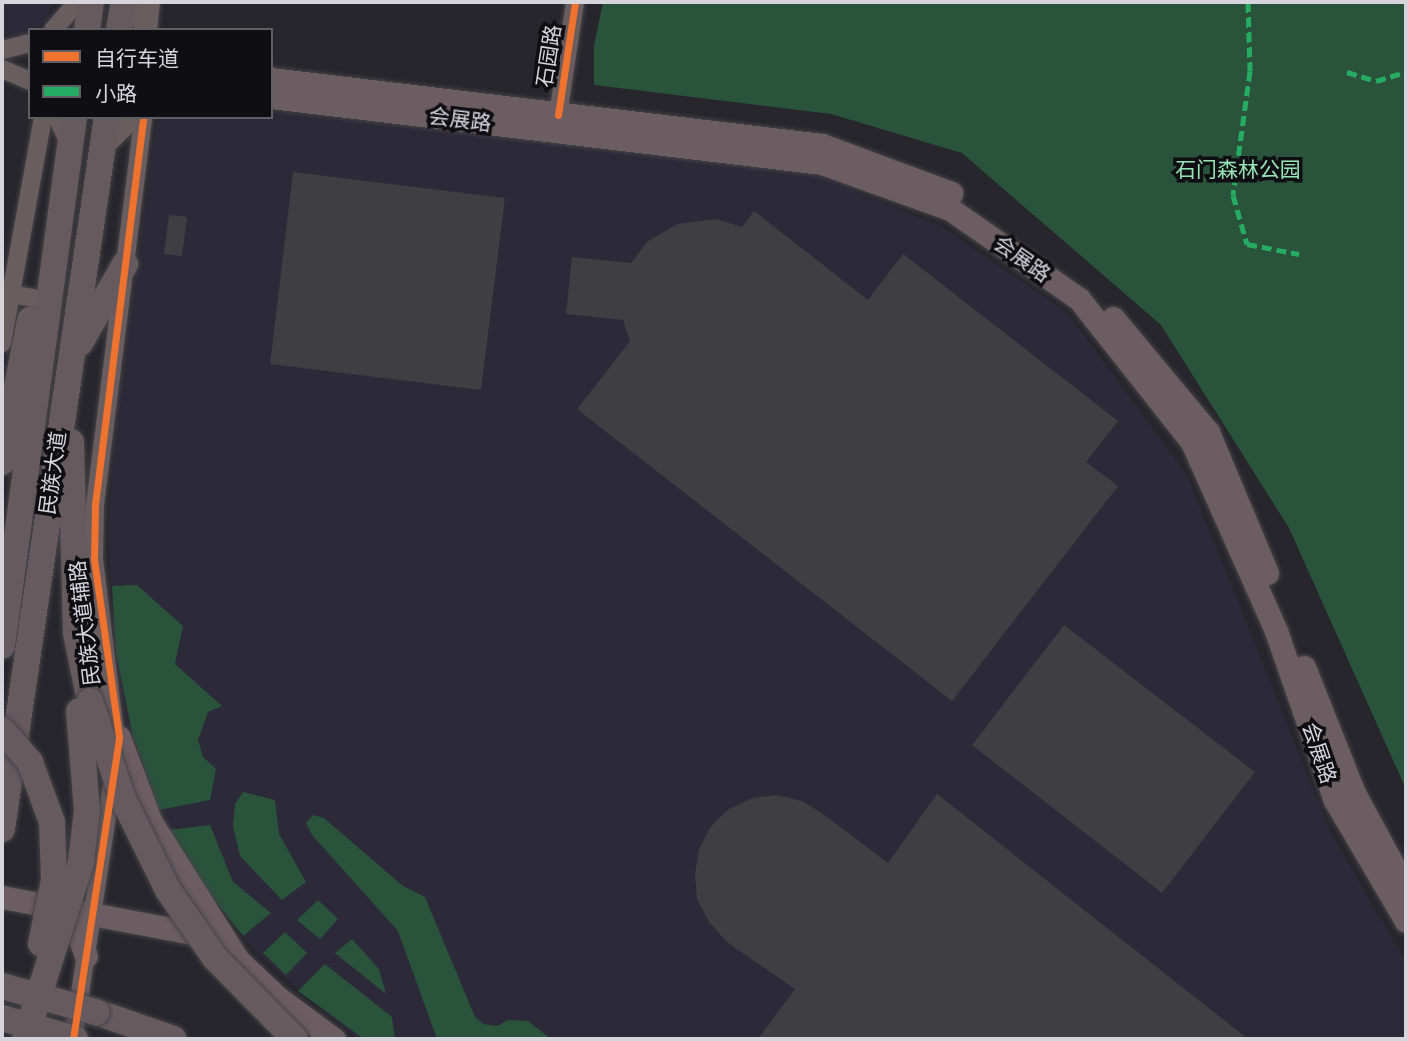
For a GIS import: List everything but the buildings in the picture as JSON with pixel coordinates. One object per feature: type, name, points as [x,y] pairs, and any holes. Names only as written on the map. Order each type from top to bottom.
[{"type":"highway","points":[[87,28],[91,2]]},
{"type":"highway","points":[[120,28],[124,2]]},
{"type":"highway","name":"民族大道","points":[[2,646],[74,119]]},
{"type":"highway","name":"民族大道","points":[[2,829],[107,119]]},
{"type":"highway","points":[[2,462],[23,296],[71,145]]},
{"type":"highway","points":[[24,1039],[81,862],[87,810],[84,702],[76,633],[70,361],[125,264]]},
{"type":"highway","points":[[84,702],[122,799],[168,890],[215,958],[295,1039]]},
{"type":"highway","points":[[2,730],[30,762],[55,841],[48,915],[10,1039]]},
{"type":"highway","points":[[2,986],[173,1039]]},
{"type":"highway","points":[[2,1018],[74,1039]]},
{"type":"highway","points":[[2,1026],[38,1039]]},
{"type":"main road","name":"会展路","points":[[273,79],[822,145],[957,195],[1087,287],[1209,432],[1353,791],[1406,889]]},
{"type":"main road","name":"会展路","points":[[273,97],[822,163],[950,209],[1079,299],[1192,442],[1276,631],[1335,800],[1406,921]]},
{"type":"main road","points":[[119,737],[151,822],[238,960],[277,998],[334,1039]]},
{"type":"main road","points":[[2,897],[223,938]]},
{"type":"main road","points":[[34,902],[60,911],[74,923],[86,956]]},
{"type":"street","points":[[55,28],[61,2]]},
{"type":"street","points":[[56,28],[76,2]]},
{"type":"street","points":[[133,2],[145,28]]},
{"type":"street","points":[[146,28],[150,2]]},
{"type":"street","name":"石园路","points":[[558,115],[575,2]]},
{"type":"street","points":[[2,50],[28,44]]},
{"type":"street","points":[[2,69],[28,80]]},
{"type":"street","points":[[2,343],[23,296],[43,119]]},
{"type":"street","points":[[58,119],[71,145]]},
{"type":"street","points":[[102,150],[133,119]]},
{"type":"street","name":"民族大道辅路","points":[[74,1039],[119,737],[94,559],[101,445],[143,119]]},
{"type":"shaded area","points":[[2,2],[52,2],[46,22],[35,28],[28,28],[28,32],[21,36],[2,34]]},
{"type":"shaded area","points":[[273,111],[805,170],[943,227],[1068,313],[1188,477],[1331,833],[1406,962],[1406,1039],[359,1039],[258,955],[174,846],[129,734],[114,653],[108,525],[117,409],[157,119],[273,119]]},
{"type":"green space","name":"石门森林公园","points":[[603,2],[1406,2],[1406,789],[1289,528],[1161,325],[962,153],[831,114],[594,85],[594,46]]},
{"type":"green space","points":[[137,585],[183,626],[175,664],[222,706],[208,712],[198,740],[203,757],[216,769],[210,800],[159,810],[133,737],[116,653],[112,586]]},
{"type":"green space","points":[[243,792],[275,800],[279,834],[306,882],[282,900],[240,856],[233,826],[235,804]]},
{"type":"green space","points":[[313,815],[324,818],[403,886],[425,897],[475,1017],[483,1024],[497,1026],[508,1020],[528,1021],[551,1039],[437,1039],[398,931],[312,835],[306,823]]},
{"type":"green space","points":[[210,825],[233,882],[271,913],[243,936],[189,868],[168,830]]},
{"type":"green space","points":[[318,900],[338,919],[320,939],[297,920]]},
{"type":"green space","points":[[285,932],[307,953],[286,975],[263,953]]},
{"type":"green space","points":[[352,939],[379,969],[386,994],[335,953]]},
{"type":"green space","points":[[325,964],[392,1017],[395,1039],[364,1039],[298,991]]},
{"type":"marked path","points":[[1248,2],[1250,71],[1233,195],[1247,244],[1299,254]]},
{"type":"marked path","points":[[1347,72],[1376,81],[1406,72]]},
{"type":"cycle path","points":[[558,115],[575,2]]},
{"type":"cycle path","points":[[73,1039],[119,737],[94,559],[95,505],[143,119]]}]
